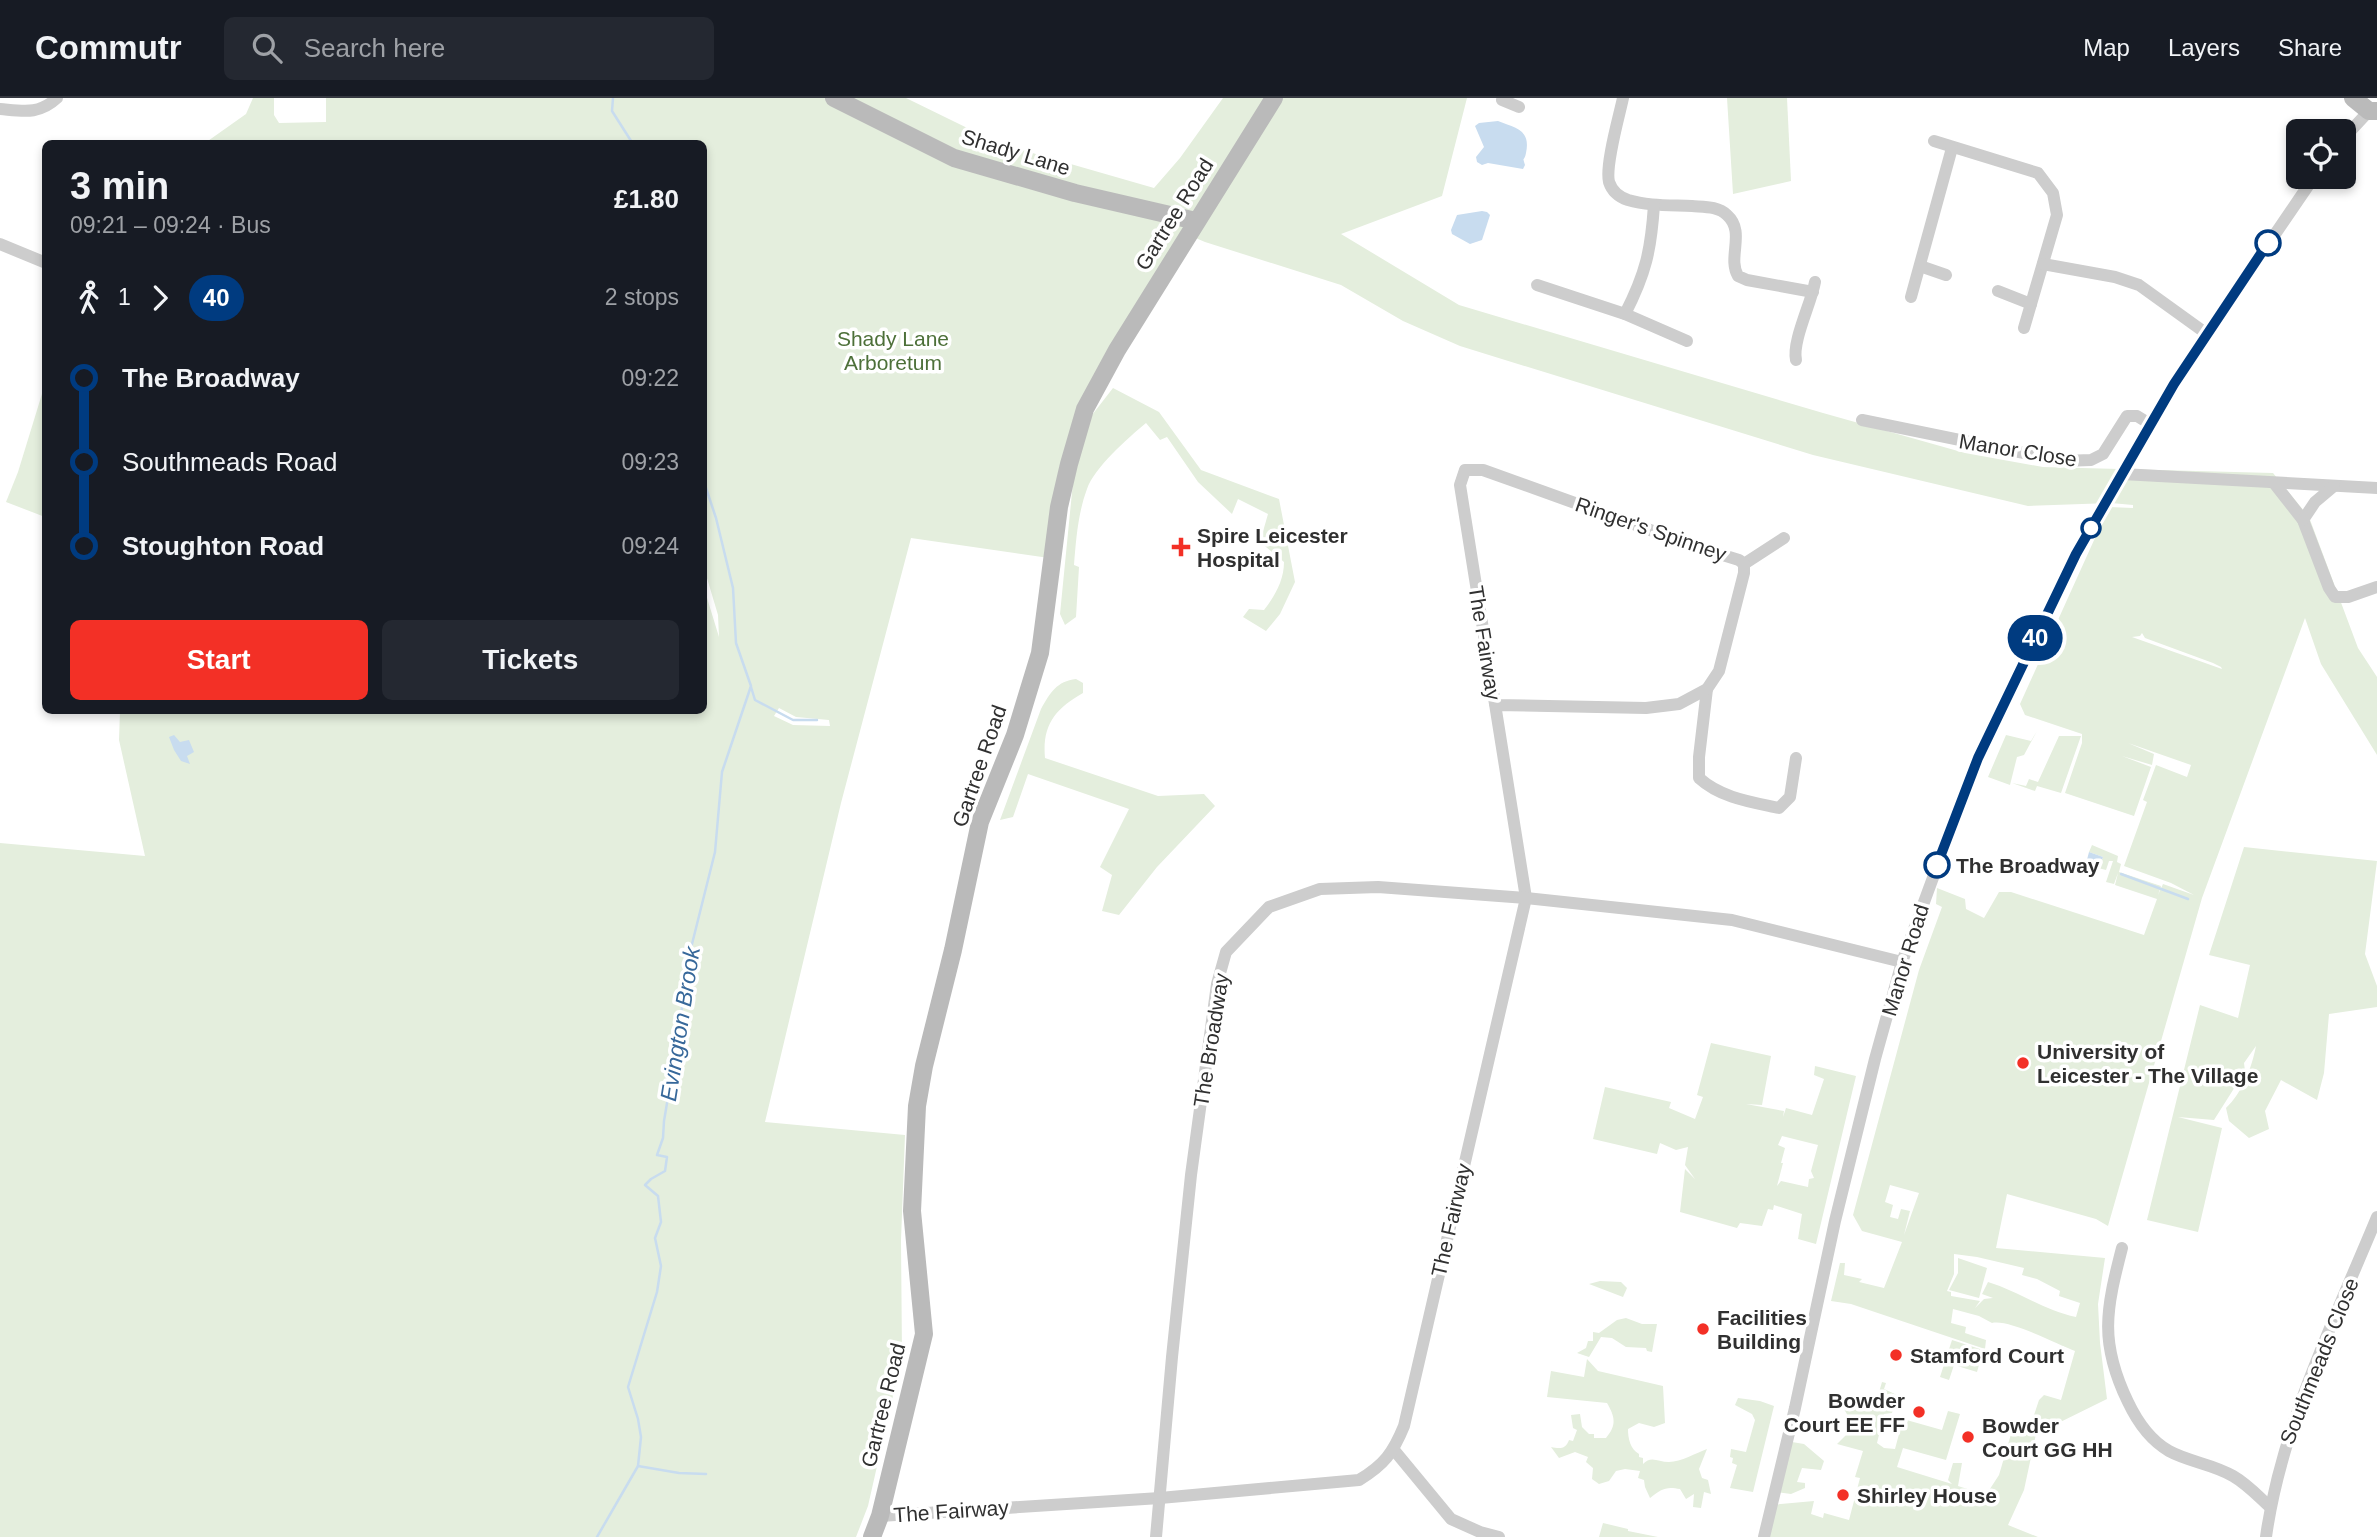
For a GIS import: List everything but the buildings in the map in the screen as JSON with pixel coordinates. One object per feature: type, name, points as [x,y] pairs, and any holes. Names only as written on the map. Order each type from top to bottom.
[{"type":"main road","name":"Shady Lane","points":[[834,98],[954,158],[1075,193],[1196,221]]},
{"type":"main road","name":"Gartree Road","points":[[872,1537],[880,1516],[924,1334],[912,1211],[917,1106],[924,1066],[953,950],[980,822],[1015,736],[1040,653],[1059,507],[1069,464],[1085,408],[1117,350],[1274,98]]},
{"type":"main road","points":[[2353,98],[2373,111]]},
{"type":"street","points":[[0,109],[30,111],[48,107],[57,98]]},
{"type":"street","points":[[1623,98],[1609,166],[1610,185],[1621,197],[1654,205],[1709,208],[1724,212],[1736,229],[1735,268],[1738,276],[1747,280],[1814,287],[1794,351],[1796,360]]},
{"type":"street","points":[[1502,100],[1517,103]]},
{"type":"street","points":[[2356,127],[2373,111]]},
{"type":"street","points":[[1934,141],[2038,173],[2053,193],[2057,215],[2024,328]]},
{"type":"street","points":[[1911,297],[1952,148]]},
{"type":"street","name":"Manor Road","points":[[1764,1537],[1835,1221],[1875,1059],[1902,962],[1978,758],[2076,554],[2150,424],[2207,334],[2306,189]]},
{"type":"street","points":[[1625,314],[1647,266],[1654,205]]},
{"type":"street","points":[[0,244],[42,261]]},
{"type":"street","points":[[2043,264],[2115,277],[2138,285],[2207,334]]},
{"type":"street","points":[[1920,266],[1946,275]]},
{"type":"street","points":[[1536,285],[1625,314],[1687,341]]},
{"type":"street","points":[[1998,291],[2031,304]]},
{"type":"street","name":"Manor Close","points":[[1862,420],[2063,461],[2091,460],[2103,454],[2127,416],[2137,416],[2150,424]]},
{"type":"street","name":"The Fairway","points":[[880,1516],[1160,1498],[1359,1480],[1374,1471],[1394,1450],[1404,1426],[1526,898],[1460,485],[1465,470]]},
{"type":"street","name":"Ringer's Spinney","points":[[1465,470],[1483,470],[1744,564],[1719,671],[1707,689],[1699,778],[1711,789],[1734,798],[1779,808],[1790,797],[1796,758]]},
{"type":"street","points":[[2122,474],[2377,488]]},
{"type":"street","points":[[2274,483],[2303,520],[2335,597],[2348,597],[2377,587]]},
{"type":"street","points":[[2303,520],[2315,502],[2333,486]]},
{"type":"street","points":[[1744,564],[1784,538]]},
{"type":"street","points":[[1495,705],[1646,708],[1679,704],[1707,689]]},
{"type":"street","name":"The Broadway","points":[[1156,1537],[1191,1175],[1217,984],[1226,952],[1269,907],[1320,889],[1378,887],[1526,898],[1732,920],[1902,962]]},
{"type":"street","name":"Southmeads Close","points":[[2266,1537],[2270,1507],[2288,1436],[2377,1217]]},
{"type":"street","points":[[2122,1248],[2108,1308],[2108,1334],[2112,1364],[2130,1407],[2143,1427],[2159,1444],[2193,1461],[2232,1475],[2270,1507]]},
{"type":"street","points":[[1394,1450],[1451,1519],[1499,1537]]},
{"type":"green space","name":"Shady Lane Arboretum","points":[[253,98],[274,98],[274,115],[279,123],[326,122],[326,98],[906,98],[998,143],[1154,188],[1180,158],[1223,98],[1467,98],[1442,196],[1341,234],[1459,305],[1965,453],[2043,467],[2273,473],[2309,517],[2358,648],[2377,677],[2377,755],[2321,664],[2305,618],[2202,898],[2108,1226],[2096,1219],[2007,1194],[1996,1248],[2105,1258],[2098,1304],[2107,1399],[2036,1434],[2024,1490],[2008,1525],[2038,1537],[1764,1537],[1771,1505],[1814,1501],[1811,1514],[1823,1518],[1824,1513],[1849,1520],[1860,1478],[1855,1477],[1863,1451],[1837,1444],[1847,1434],[1845,1424],[1848,1416],[1844,1409],[1847,1396],[1876,1403],[1882,1382],[1886,1383],[1884,1389],[1897,1395],[1892,1413],[1884,1414],[1877,1443],[1884,1448],[1895,1449],[1903,1419],[1942,1430],[1948,1411],[1960,1414],[1946,1460],[1903,1448],[1897,1467],[1952,1484],[1948,1480],[1953,1463],[1962,1463],[1958,1486],[1986,1495],[1999,1475],[2014,1424],[2032,1421],[2039,1400],[2044,1395],[2061,1400],[2075,1351],[2045,1338],[2021,1328],[1992,1323],[1979,1316],[1953,1309],[1951,1323],[1966,1327],[1965,1333],[1986,1340],[1985,1349],[1851,1304],[1831,1301],[1840,1263],[1845,1263],[1844,1275],[1884,1288],[1902,1242],[1862,1231],[1853,1215],[1919,970],[1942,907],[1936,904],[1937,888],[1965,899],[1966,909],[1984,918],[1999,892],[2011,892],[2144,935],[2157,899],[2115,885],[2118,873],[2114,884],[2106,882],[2113,861],[2109,861],[2106,870],[2098,868],[2103,857],[2089,852],[2092,845],[2118,856],[2117,862],[2121,864],[2119,872],[2161,886],[2158,895],[2163,884],[2194,895],[2171,883],[2124,866],[2147,802],[2143,800],[2156,765],[2187,777],[2191,765],[2128,743],[2154,754],[2152,765],[2122,756],[2151,767],[2134,816],[2065,793],[2082,743],[2082,734],[2025,715],[2020,704],[2109,507],[2133,508],[2133,505],[2111,503],[2028,506],[1813,455],[1460,346],[1403,321],[1341,285],[1184,233],[1077,410],[1060,465],[1049,558],[911,538],[841,803],[765,1122],[905,1135],[901,1240],[902,1356],[868,1506],[856,1537],[0,1537],[0,843],[145,856],[119,740],[120,714],[707,714],[707,598],[719,637],[718,615],[707,578],[707,140],[209,140],[246,114]],"holes":[[[2142,633],[2145,638],[2213,663],[2222,669],[2132,637]],[[779,708],[796,717],[829,720],[830,726],[793,725],[774,716]],[[1890,1185],[1919,1193],[1904,1235],[1910,1211],[1901,1209],[1898,1219],[1890,1217],[1893,1205],[1885,1202]],[[1954,1254],[2024,1268],[2022,1275],[2037,1279],[2060,1291],[2059,1296],[2080,1303],[2076,1317],[1988,1282],[1982,1294],[1993,1298],[1984,1299],[1975,1308],[1980,1301],[1951,1296],[1951,1292],[1947,1291],[1954,1274]]]},
{"type":"green space","points":[[1727,98],[1787,98],[1791,181],[1733,194]]},
{"type":"green space","points":[[1113,388],[1159,412],[1201,470],[1279,499],[1295,582],[1280,614],[1266,631],[1243,617],[1249,609],[1264,610],[1281,581],[1284,562],[1260,542],[1268,514],[1238,499],[1232,514],[1198,482],[1167,437],[1160,440],[1146,423],[1104,463],[1087,489],[1079,517],[1074,565],[1079,567],[1076,617],[1065,625],[1060,614],[1074,472],[1092,415]]},
{"type":"green space","points":[[42,394],[42,516],[6,502]]},
{"type":"green space","points":[[1076,679],[1083,683],[1083,693],[1065,705],[1052,719],[1046,736],[1045,758],[1158,796],[1204,794],[1215,806],[1157,867],[1119,915],[1102,911],[1112,875],[1100,867],[1129,809],[1028,774],[1013,817],[1000,820],[1041,709],[1055,689],[1064,682]]},
{"type":"green space","points":[[2037,731],[2024,755],[2017,757],[2010,785],[1988,777],[2006,735],[2031,741]]},
{"type":"green space","points":[[2059,736],[2081,736],[2061,793],[2037,786],[2035,791],[2012,783],[2026,786],[2029,779],[2038,782]]},
{"type":"green space","name":"University of Leicester - The Village","points":[[2244,847],[2377,861],[2365,954],[2377,986],[2377,1007],[2329,1014],[2324,1073],[2317,1100],[2281,1080],[2265,1111],[2269,1129],[2249,1138],[2229,1121],[2226,1108],[2246,1079],[2256,1046],[2244,1063],[2245,1071],[2214,1120],[2178,1117],[2222,1128],[2198,1232],[2147,1220],[2200,1005],[2238,1018],[2250,965],[2209,955]]},
{"type":"green space","points":[[1711,1043],[1771,1056],[1762,1105],[1746,1104],[1784,1111],[1783,1117],[1786,1108],[1812,1115],[1824,1079],[1814,1075],[1815,1066],[1856,1076],[1816,1244],[1798,1239],[1802,1214],[1774,1205],[1773,1210],[1768,1209],[1762,1226],[1740,1223],[1737,1228],[1680,1212],[1685,1169],[1695,1179],[1685,1165],[1688,1147],[1676,1150],[1660,1143],[1657,1154],[1593,1139],[1605,1087],[1671,1102],[1669,1108],[1695,1119],[1703,1097],[1697,1095]],"holes":[[[1782,1136],[1818,1145],[1811,1171],[1814,1178],[1809,1179],[1808,1187],[1781,1181],[1777,1186],[1785,1148],[1778,1145]]]},
{"type":"green space","points":[[1958,1258],[1987,1268],[1979,1298],[1949,1290],[1958,1273]]},
{"type":"green space","points":[[1600,1281],[1621,1282],[1627,1288],[1623,1297],[1589,1284]]},
{"type":"green space","points":[[1626,1318],[1642,1324],[1657,1324],[1652,1352],[1646,1348],[1626,1347],[1612,1338],[1601,1337],[1589,1357],[1577,1353],[1586,1348],[1588,1341],[1593,1341],[1593,1332],[1599,1333],[1617,1320]]},
{"type":"green space","points":[[1952,1340],[1983,1350],[1977,1372],[1954,1365],[1949,1380],[1940,1377]]},
{"type":"green space","points":[[1587,1359],[1598,1371],[1663,1386],[1665,1423],[1654,1427],[1639,1423],[1628,1429],[1630,1443],[1639,1457],[1643,1458],[1643,1464],[1652,1459],[1678,1461],[1707,1449],[1699,1469],[1702,1478],[1708,1480],[1711,1494],[1704,1492],[1701,1508],[1693,1507],[1694,1494],[1686,1499],[1680,1489],[1664,1489],[1650,1498],[1644,1480],[1638,1478],[1640,1471],[1616,1471],[1609,1481],[1599,1484],[1592,1479],[1593,1468],[1586,1462],[1588,1457],[1575,1452],[1559,1458],[1551,1447],[1562,1448],[1569,1440],[1573,1441],[1577,1430],[1573,1428],[1571,1415],[1580,1414],[1582,1427],[1589,1434],[1594,1434],[1594,1438],[1606,1438],[1613,1425],[1613,1417],[1607,1403],[1547,1397],[1551,1371],[1584,1377]]},
{"type":"green space","points":[[1738,1398],[1774,1406],[1753,1492],[1730,1488],[1737,1465],[1732,1463],[1731,1449],[1746,1452],[1755,1420],[1752,1414],[1735,1405]]},
{"type":"green space","points":[[1786,1441],[1804,1444],[1824,1461],[1821,1470],[1802,1468],[1797,1482],[1805,1483],[1805,1488],[1791,1494],[1776,1492]]},
{"type":"green space","points":[[1603,1523],[1628,1531],[1658,1537],[1599,1537]]},
{"type":"water","points":[[1498,121],[1524,134],[1527,145],[1523,169],[1488,163],[1482,165],[1477,162],[1476,157],[1484,147],[1475,126]]},
{"type":"water","points":[[1482,211],[1490,215],[1482,240],[1470,244],[1452,234],[1457,215]]},
{"type":"water","points":[[174,735],[180,742],[189,740],[194,752],[187,756],[190,764],[181,761],[174,750],[169,737]]},
{"type":"water","points":[[2089,852],[2103,857],[2094,879],[2083,875]]},
{"type":"waterway","name":"Evington Brook","points":[[613,98],[612,111],[630,140]]},
{"type":"waterway","name":"Evington Brook","points":[[597,1537],[638,1466],[641,1437],[628,1387],[657,1292],[661,1266],[655,1238],[661,1222],[658,1196],[645,1185],[665,1171],[667,1157],[657,1155],[663,1138],[688,960],[715,852],[722,772],[751,686],[736,643],[733,588],[707,491]]},
{"type":"waterway","points":[[751,687],[755,700],[793,720],[817,720]]},
{"type":"waterway","points":[[2121,874],[2188,899]]},
{"type":"waterway","points":[[638,1466],[679,1473],[706,1474]]},
{"type":"bus line","name":"40","points":[[1937,865],[1978,758],[2076,554],[2174,384],[2268,243]]},
{"type":"place","name":"Spire Leicester Hospital","points":[[1181,547]]},
{"type":"place","name":"The Broadway","points":[[1937,865]]},
{"type":"place","name":"University of Leicester - The Village","points":[[2023,1063]]},
{"type":"place","name":"Facilities Building","points":[[1703,1329]]},
{"type":"place","name":"Stamford Court","points":[[1896,1355]]},
{"type":"place","name":"Bowder Court EE FF","points":[[1919,1412]]},
{"type":"place","name":"Bowder Court GG HH","points":[[1968,1437]]},
{"type":"place","name":"Shirley House","points":[[1843,1495]]}]
